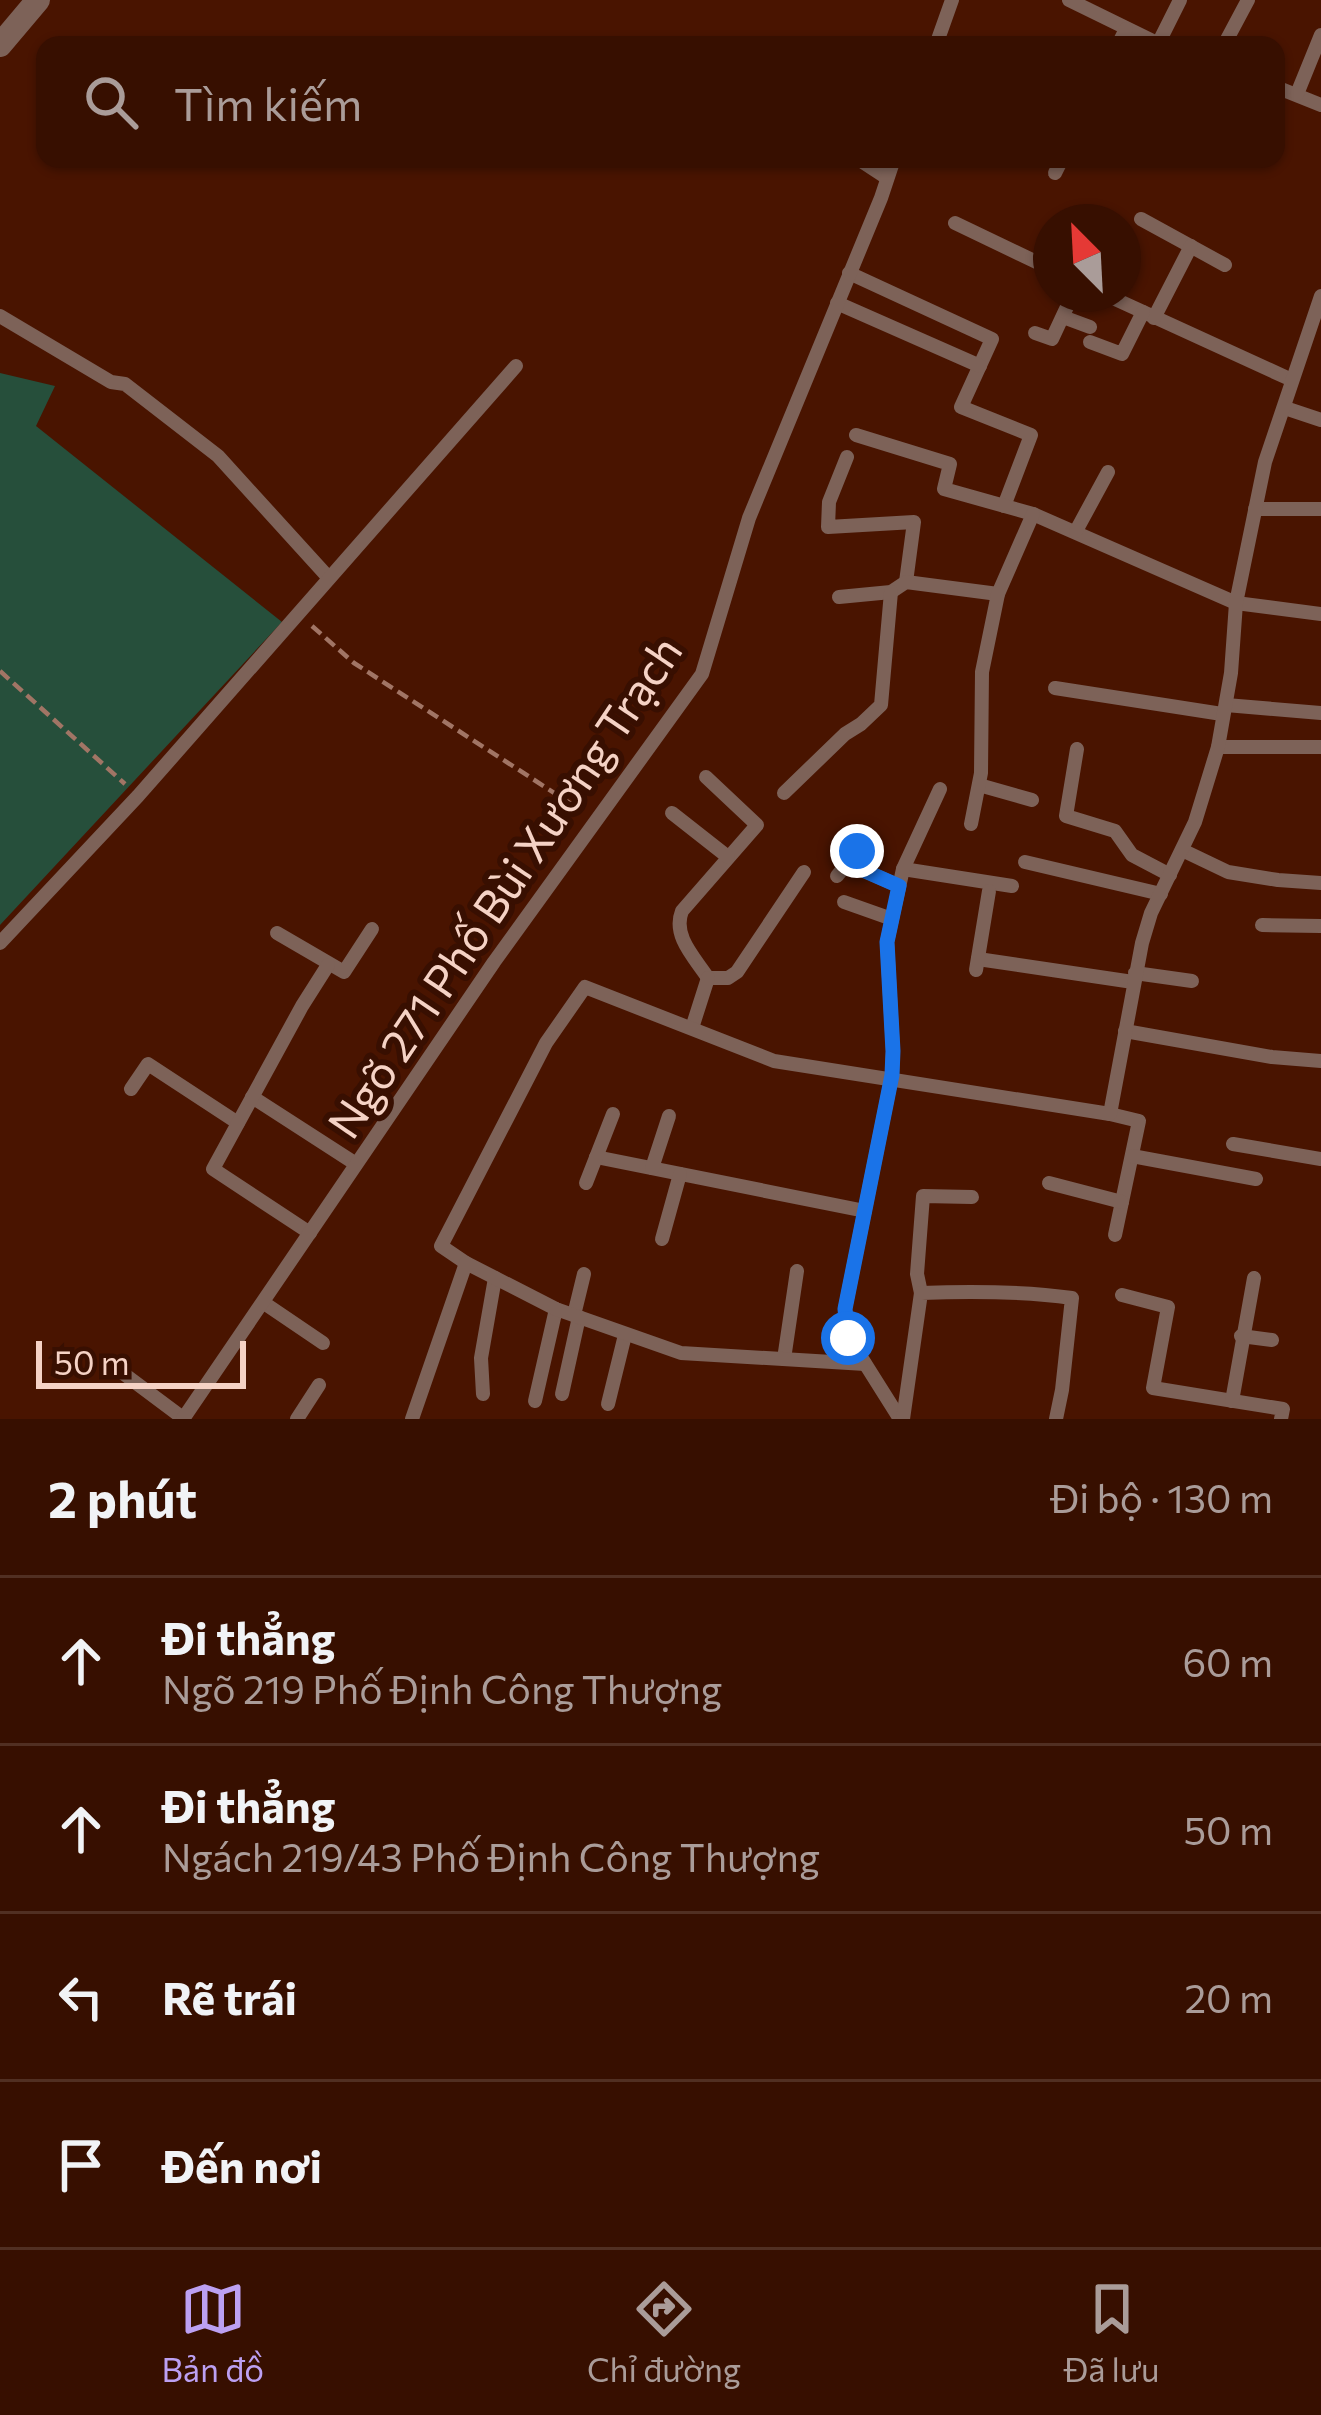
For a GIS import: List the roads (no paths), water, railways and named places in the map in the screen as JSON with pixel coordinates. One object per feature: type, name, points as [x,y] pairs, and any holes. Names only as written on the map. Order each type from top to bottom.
[{"type":"street","points":[[0,45],[38,0]]},
{"type":"lane","points":[[939,36],[952,0]]},
{"type":"lane","points":[[1070,0],[1142,36]]},
{"type":"lane","points":[[1164,36],[1180,0]]},
{"type":"lane","points":[[1229,36],[1248,0]]},
{"type":"lane","points":[[1122,36],[1126,29]]},
{"type":"lane","points":[[1297,94],[1321,35]]},
{"type":"lane","points":[[1285,90],[1321,105]]},
{"type":"lane","points":[[872,168],[887,178]]},
{"type":"lane","name":"Ngõ 271 Phố Bùi Xương Trạch","points":[[183,1419],[595,819],[702,674],[749,518],[891,168]]},
{"type":"lane","points":[[1141,219],[1225,265]]},
{"type":"lane","points":[[955,223],[1033,260]]},
{"type":"lane","points":[[1063,316],[1122,354],[1191,246]]},
{"type":"lane","points":[[849,273],[992,339],[961,407],[1031,435],[1004,506]]},
{"type":"lane","points":[[1110,1114],[1134,977],[1151,913],[1196,822],[1218,747],[1236,603],[1265,462],[1315,329],[1321,296]]},
{"type":"lane","points":[[837,303],[980,366]]},
{"type":"lane","points":[[1035,333],[1052,339],[1065,312]]},
{"type":"lane","points":[[1141,312],[1292,380]]},
{"type":"lane","points":[[0,316],[111,382],[125,385],[218,456],[328,578]]},
{"type":"lane","points":[[0,943],[138,796],[516,366]]},
{"type":"lane","points":[[1285,408],[1321,420]]},
{"type":"lane","points":[[856,434],[950,464],[944,489],[1033,514],[1236,603],[1321,614]]},
{"type":"lane","points":[[847,457],[830,502],[828,527],[914,522],[906,582]]},
{"type":"lane","points":[[1076,532],[1108,472]]},
{"type":"lane","points":[[1255,509],[1321,509]]},
{"type":"lane","points":[[970,824],[982,773],[982,672],[998,594],[1033,514]]},
{"type":"lane","points":[[838,597],[891,592],[906,582],[998,594]]},
{"type":"lane","points":[[784,794],[881,705],[891,592]]},
{"type":"lane","points":[[1055,688],[1224,710],[1321,713]]},
{"type":"lane","points":[[1218,747],[1321,748]]},
{"type":"lane","points":[[1077,749],[1066,816],[1115,831],[1132,855],[1170,875]]},
{"type":"lane","points":[[706,777],[757,825],[678,920],[679,934],[708,979]]},
{"type":"lane","points":[[979,785],[1032,800]]},
{"type":"lane","points":[[902,1419],[848,1338],[845,1309],[891,1079],[887,942],[903,869],[940,790]]},
{"type":"lane","points":[[672,813],[728,857]]},
{"type":"lane","points":[[1182,850],[1228,872],[1321,883]]},
{"type":"lane","points":[[837,876],[853,858],[899,886]]},
{"type":"lane","points":[[1024,862],[1161,894]]},
{"type":"lane","points":[[903,869],[1012,886]]},
{"type":"lane","points":[[708,979],[728,978],[737,972],[804,872]]},
{"type":"lane","points":[[989,891],[977,964],[1192,981]]},
{"type":"lane","points":[[844,902],[892,919]]},
{"type":"lane","points":[[1262,925],[1321,926]]},
{"type":"lane","points":[[277,933],[344,972],[372,929]]},
{"type":"lane","points":[[310,1233],[213,1169],[328,964]]},
{"type":"lane","points":[[692,1028],[708,979]]},
{"type":"lane","points":[[866,1364],[680,1353],[556,1309],[441,1246],[546,1043],[585,987],[774,1060],[1139,1121],[1115,1235]]},
{"type":"lane","points":[[1125,1031],[1272,1058],[1321,1061]]},
{"type":"lane","points":[[131,1088],[148,1064],[238,1123]]},
{"type":"lane","points":[[252,1097],[356,1164]]},
{"type":"lane","points":[[586,1184],[613,1114]]},
{"type":"lane","points":[[652,1168],[669,1116]]},
{"type":"lane","points":[[1234,1144],[1321,1159]]},
{"type":"lane","points":[[1132,1156],[1256,1179]]},
{"type":"lane","points":[[596,1157],[865,1211]]},
{"type":"lane","points":[[662,1239],[680,1174]]},
{"type":"lane","points":[[1048,1183],[1122,1202]]},
{"type":"lane","points":[[902,1419],[921,1293],[917,1274],[923,1196],[972,1197]]},
{"type":"lane","points":[[412,1419],[466,1263]]},
{"type":"lane","points":[[784,1359],[797,1271]]},
{"type":"lane","points":[[562,1394],[584,1274]]},
{"type":"lane","points":[[483,1394],[481,1358],[495,1278]]},
{"type":"lane","points":[[1232,1401],[1253,1278]]},
{"type":"lane","points":[[921,1293],[1023,1291],[1072,1298],[1056,1419]]},
{"type":"lane","points":[[1122,1295],[1168,1307],[1153,1388],[1283,1409],[1281,1419]]},
{"type":"lane","points":[[264,1303],[322,1343]]},
{"type":"lane","points":[[535,1401],[556,1309]]},
{"type":"lane","points":[[608,1404],[625,1335]]},
{"type":"lane","points":[[1241,1336],[1272,1340]]},
{"type":"lane","points":[[116,1368],[183,1419]]},
{"type":"lane","points":[[297,1419],[319,1385]]}]
